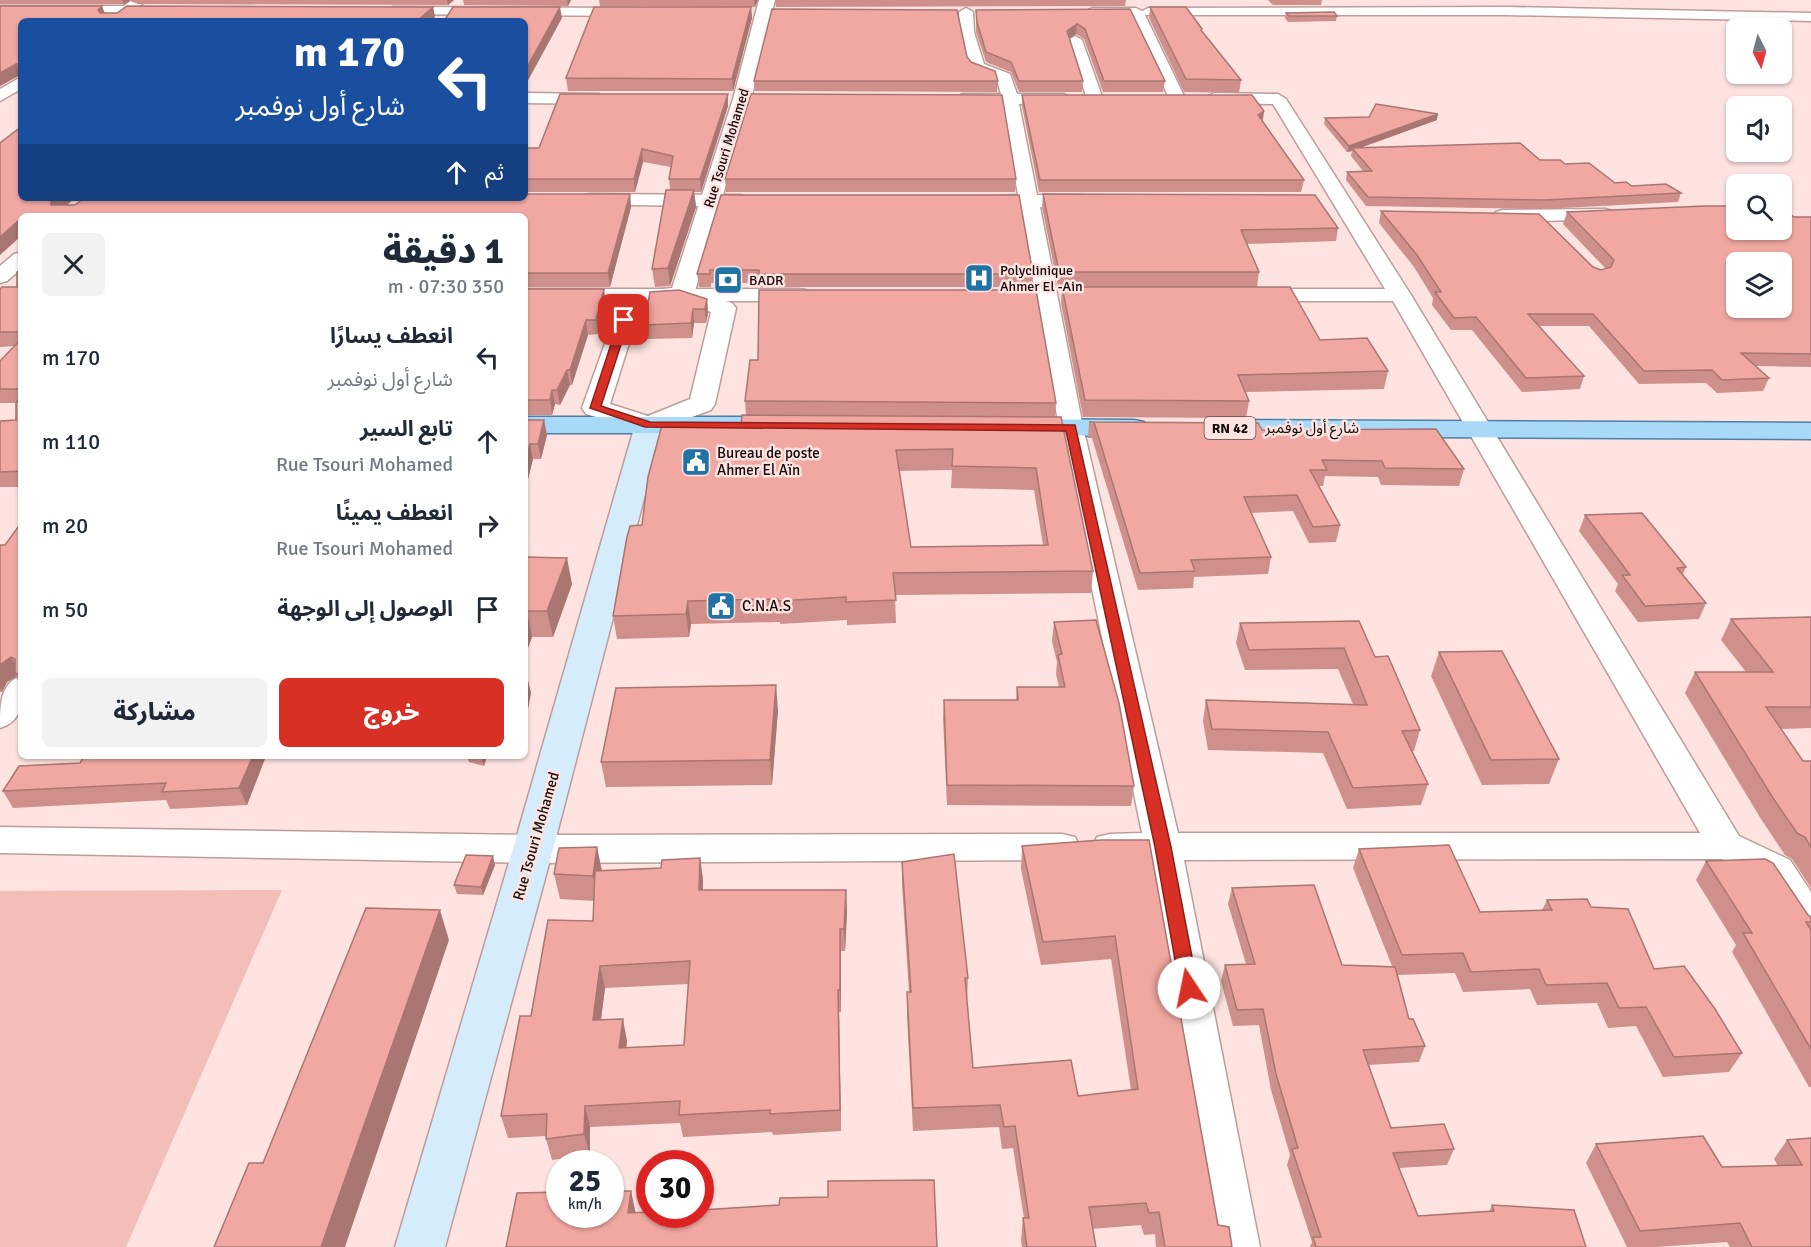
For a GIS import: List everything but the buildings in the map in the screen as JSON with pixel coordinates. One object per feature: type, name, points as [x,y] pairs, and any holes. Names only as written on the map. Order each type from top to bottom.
[{"type":"main road","points":[[528,425],[808,425]]},
{"type":"main road","name":"Rue Tsouri Mohamed","points":[[420,1247],[534,849],[649,425]]},
{"type":"main road","points":[[988,427],[1155,428]]},
{"type":"main road","name":"شارع أول نوفمبر","points":[[1191,428],[1811,430]]},
{"type":"street","points":[[0,8],[9,0]]},
{"type":"street","points":[[0,8],[127,10],[146,5]]},
{"type":"street","points":[[0,23],[21,10]]},
{"type":"street","points":[[115,18],[127,10]]},
{"type":"street","points":[[374,11],[522,16],[645,13]]},
{"type":"street","points":[[1080,12],[1507,11],[1811,16]]},
{"type":"street","points":[[948,12],[971,12],[961,32],[977,67],[1004,77],[1010,99],[1071,427],[1163,847],[1237,1247]]},
{"type":"street","points":[[1136,12],[1177,98]]},
{"type":"street","name":"Rue Tsouri Mohamed","points":[[682,295],[742,99],[762,19]]},
{"type":"street","points":[[940,99],[1101,99],[1075,40]]},
{"type":"street","points":[[0,96],[18,84]]},
{"type":"street","points":[[0,96],[18,97]]},
{"type":"street","points":[[528,98],[616,99]]},
{"type":"street","points":[[1154,98],[1278,99],[1400,295],[1726,846]]},
{"type":"street","points":[[719,99],[765,99]]},
{"type":"street","points":[[569,200],[758,201]]},
{"type":"street","points":[[958,201],[1098,201]]},
{"type":"street","points":[[1318,201],[1372,215]]},
{"type":"street","points":[[1486,216],[1542,217],[1621,214]]},
{"type":"street","points":[[1542,217],[1558,233]]},
{"type":"street","points":[[4,288],[18,263]]},
{"type":"street","points":[[528,295],[823,295]]},
{"type":"street","points":[[682,295],[724,308],[702,404],[649,425],[595,408],[631,298],[682,295]]},
{"type":"street","points":[[1235,295],[1400,295]]},
{"type":"street","points":[[0,717],[18,691]]},
{"type":"street","points":[[0,840],[534,849],[1726,846],[1777,870],[1811,922]]},
{"type":"shaded area","points":[[282,890],[126,1247],[0,1247],[0,891]]},
{"type":"place","name":"Polyclinique Ahmer El -Ain","points":[[979,278]]},
{"type":"place","name":"BADR","points":[[728,280]]},
{"type":"place","name":"Bureau de poste Ahmer El Aïn","points":[[696,462]]},
{"type":"place","name":"C.N.A.S","points":[[721,606]]},
{"type":"route","points":[[624,320],[595,408],[649,425],[1071,427],[1163,847],[1189,988]]}]
